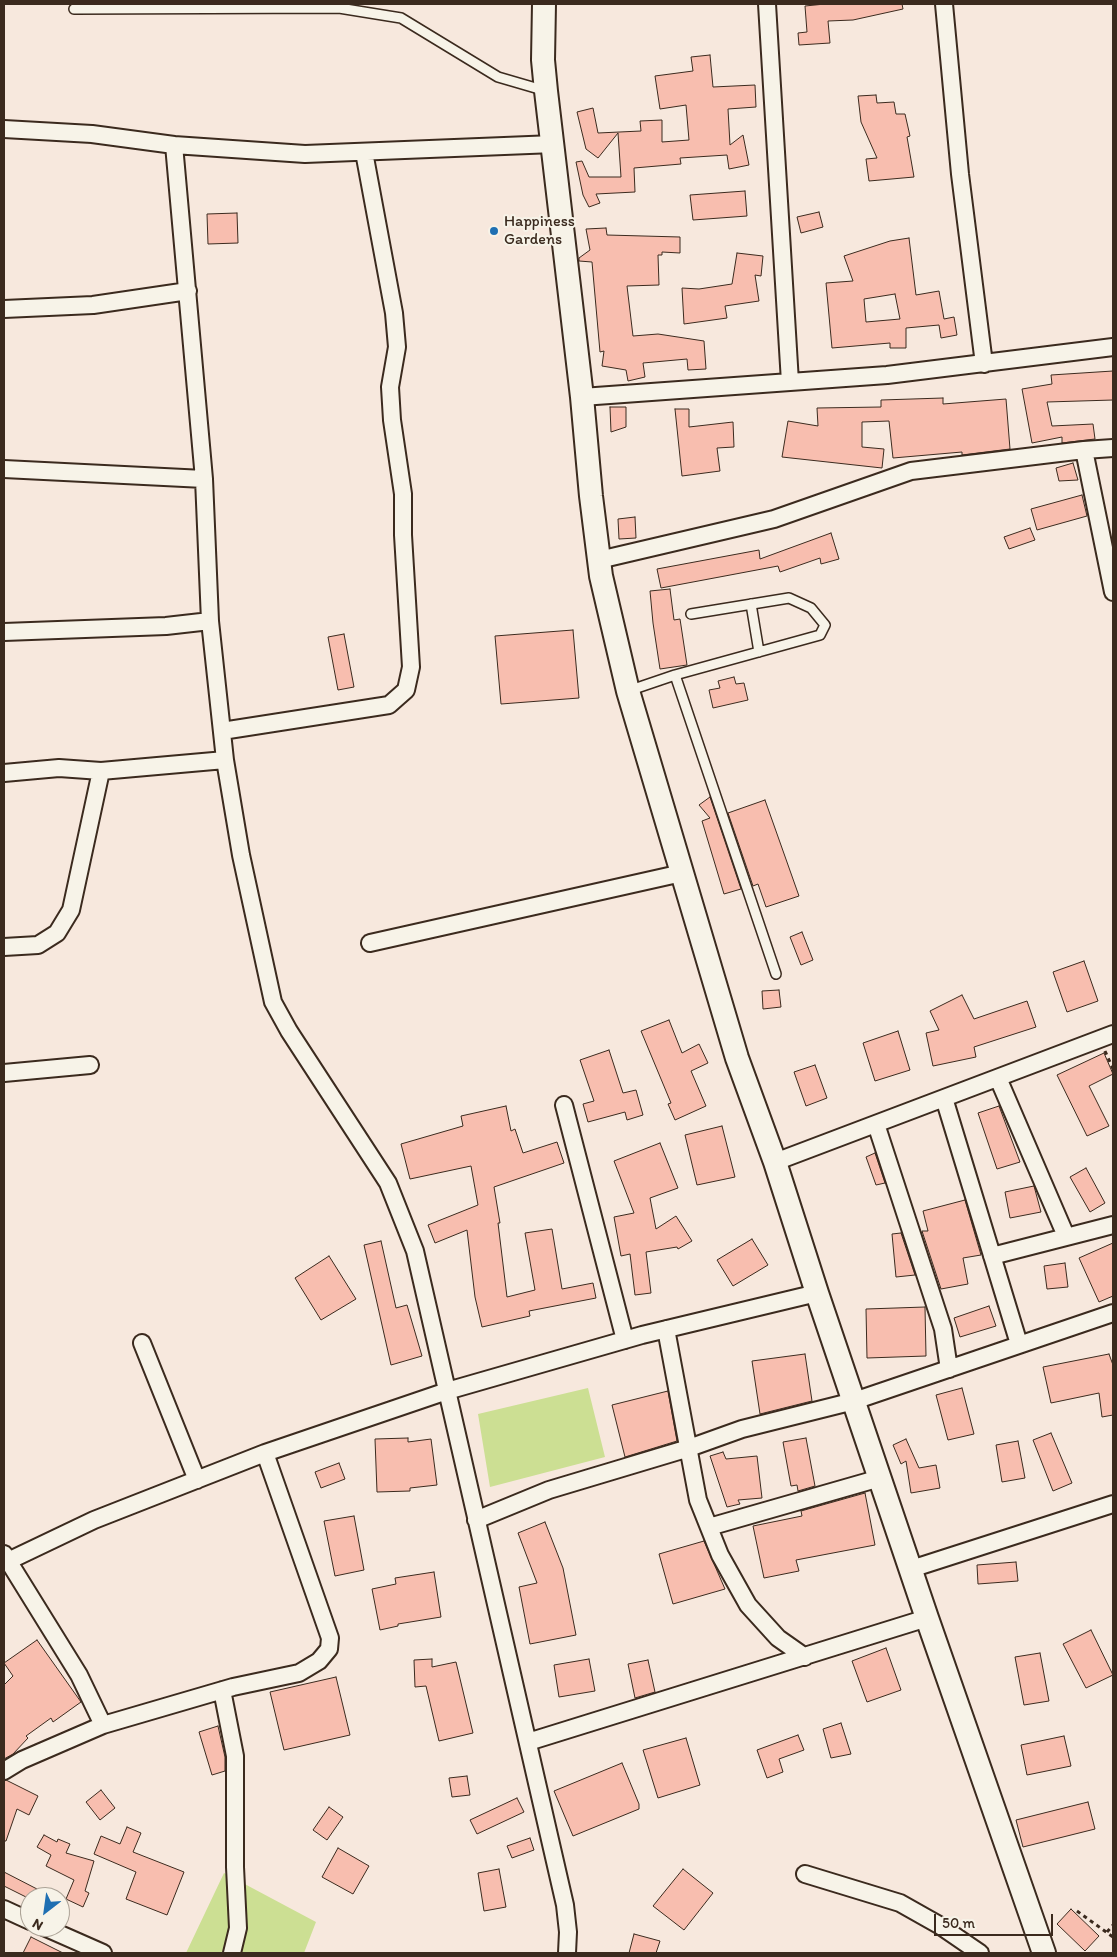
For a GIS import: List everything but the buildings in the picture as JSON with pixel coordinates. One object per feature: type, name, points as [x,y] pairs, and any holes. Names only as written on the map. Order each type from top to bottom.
[{"type":"street","points":[[544,4],[543,60],[546,91],[554,144],[599,560],[628,691],[737,1058],[775,1162],[817,1293],[927,1618],[1044,1953]]},
{"type":"street","points":[[767,4],[790,382]]},
{"type":"street","points":[[944,4],[960,174],[984,364]]},
{"type":"street","points":[[4,129],[92,134],[174,145],[304,154],[554,144]]},
{"type":"street","points":[[174,145],[204,479],[210,621],[225,760],[241,855],[274,1002],[289,1031],[388,1183],[415,1251],[565,1905],[568,1932],[567,1953]]},
{"type":"street","points":[[222,732],[389,705],[406,690],[411,667],[403,535],[404,494],[392,420],[390,387],[397,347],[394,313],[364,152]]},
{"type":"street","points":[[4,309],[93,306],[188,291]]},
{"type":"street","points":[[582,397],[887,375],[1113,347]]},
{"type":"street","points":[[599,560],[774,519],[911,471],[1113,448]]},
{"type":"street","points":[[1084,450],[1113,592]]},
{"type":"street","points":[[4,469],[204,479]]},
{"type":"street","points":[[4,632],[166,626],[210,621]]},
{"type":"street","points":[[4,773],[59,768],[101,772],[225,760]]},
{"type":"street","points":[[4,946],[38,944],[57,933],[71,910],[101,772]]},
{"type":"street","points":[[370,943],[682,873]]},
{"type":"street","points":[[775,1162],[1113,1034]]},
{"type":"street","points":[[4,1072],[90,1065]]},
{"type":"street","points":[[998,1078],[1066,1236]]},
{"type":"street","points":[[944,1098],[1019,1344]]},
{"type":"street","points":[[564,1105],[624,1340]]},
{"type":"street","points":[[876,1124],[943,1329],[948,1369]]},
{"type":"street","points":[[992,1256],[1113,1225]]},
{"type":"street","points":[[103,1725],[79,1676],[5,1559],[94,1520],[265,1453],[448,1392],[624,1340],[817,1293]]},
{"type":"street","points":[[476,1520],[549,1490],[689,1448],[742,1429],[854,1401],[1113,1313]]},
{"type":"street","points":[[666,1329],[698,1500],[720,1555],[748,1605],[778,1638],[805,1657]]},
{"type":"street","points":[[142,1343],[197,1480]]},
{"type":"street","points":[[4,1772],[22,1760],[103,1725],[222,1690],[299,1673],[319,1661],[329,1649],[330,1638],[265,1453]]},
{"type":"street","points":[[709,1527],[880,1478]]},
{"type":"street","points":[[911,1569],[1113,1504]]},
{"type":"street","points":[[528,1742],[927,1618]]},
{"type":"street","points":[[222,1690],[235,1756],[235,1867],[238,1928],[232,1953]]},
{"type":"street","points":[[805,1874],[900,1904],[939,1925],[980,1953]]},
{"type":"street","points":[[4,1909],[20,1916]]},
{"type":"street","points":[[67,1937],[103,1953]]},
{"type":"lane","points":[[74,9],[339,8],[401,18],[498,77],[546,91]]},
{"type":"lane","points":[[628,691],[675,675],[820,635],[826,625],[811,608],[789,598],[691,614]]},
{"type":"lane","points":[[751,604],[758,652]]},
{"type":"lane","points":[[675,675],[776,974]]},
{"type":"path","points":[[1078,1911],[1113,1937]]},
{"type":"path","points":[[1107,1932],[1113,1925]]},
{"type":"green space","points":[[588,1388],[605,1457],[490,1487],[478,1414]]},
{"type":"green space","points":[[224,1873],[316,1922],[304,1953],[186,1953]]},
{"type":"place","name":"Happiness Gardens","points":[[494,231]]}]
